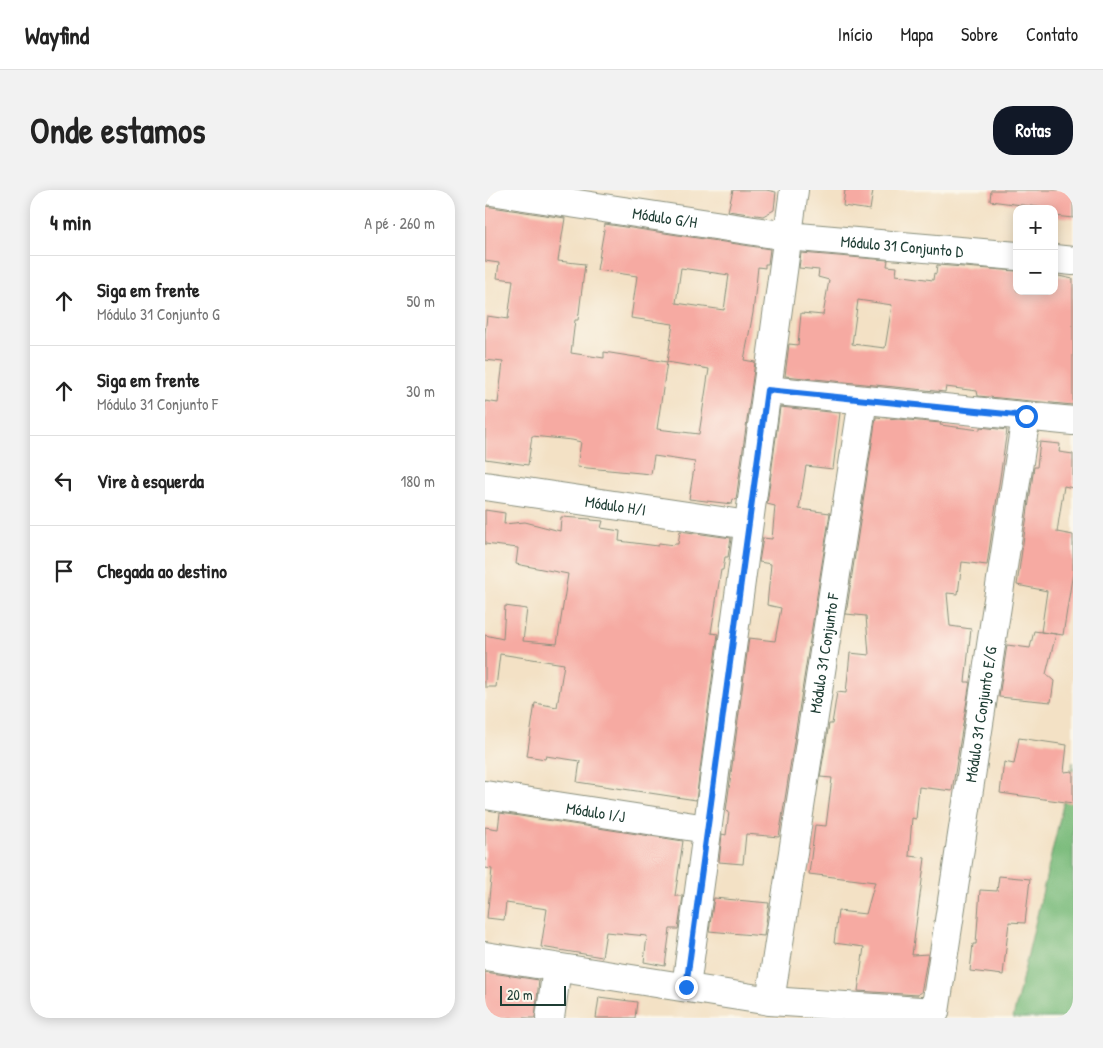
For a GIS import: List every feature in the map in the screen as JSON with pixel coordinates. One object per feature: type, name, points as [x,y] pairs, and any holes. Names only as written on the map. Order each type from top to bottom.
[{"type":"street","name":"Módulo G/H","points":[[485,190],[787,236]]},
{"type":"street","points":[[686,987],[794,190]]},
{"type":"street","name":"Módulo 31 Conjunto D","points":[[787,236],[1013,256]]},
{"type":"street","points":[[1058,259],[1073,261]]},
{"type":"street","points":[[767,390],[1073,421]]},
{"type":"street","name":"Módulo 31 Conjunto F","points":[[770,1001],[863,400]]},
{"type":"street","name":"Módulo 31 Conjunto E/G","points":[[770,1001],[935,1012],[1026,416]]},
{"type":"street","name":"Módulo H/I","points":[[485,486],[748,525]]},
{"type":"street","name":"Módulo I/J","points":[[485,795],[707,829]]},
{"type":"street","points":[[485,956],[770,1001]]},
{"type":"street","points":[[550,1018],[557,968]]},
{"type":"green space","points":[[1073,762],[1073,1018],[1013,1018]]},
{"type":"building","points":[[733,190],[766,190],[776,192],[774,210],[763,216],[728,211]]},
{"type":"building","points":[[845,190],[873,190],[870,210],[843,206]]},
{"type":"building","points":[[991,190],[1073,190],[1073,218],[1058,216],[1058,205],[1022,205],[990,201]]},
{"type":"building","points":[[485,206],[565,218],[558,261],[585,264],[578,320],[575,320],[571,353],[604,358],[604,352],[667,362],[673,324],[631,318],[637,276],[597,270],[605,224],[770,249],[768,264],[765,264],[765,268],[758,267],[753,313],[744,360],[755,362],[736,500],[733,499],[732,504],[689,499],[695,462],[654,456],[651,474],[577,467],[581,442],[572,440],[532,436],[528,465],[485,459],[485,401],[498,403],[503,362],[485,360],[487,316],[508,319],[513,280],[497,278],[499,263],[485,261]],"holes":[[[681,268],[729,275],[724,310],[676,303]],[[667,362],[709,369],[699,434],[657,429]]]},
{"type":"building","points":[[801,253],[888,260],[887,266],[897,267],[896,275],[933,280],[937,265],[1013,271],[1013,295],[1058,295],[1058,276],[1073,279],[1073,405],[978,396],[977,391],[946,387],[945,392],[785,376],[789,344],[798,345],[801,313],[823,315],[829,280],[818,277],[819,270],[799,268]],"holes":[[[858,300],[892,305],[885,348],[852,344]]]},
{"type":"building","points":[[780,407],[840,413],[833,469],[806,466],[799,509],[830,513],[779,837],[746,834],[743,864],[719,862],[722,834],[726,835],[729,812],[726,811],[749,638],[775,641],[781,608],[767,605],[771,564],[759,562],[763,538],[772,539],[775,506],[767,504]]},
{"type":"building","points":[[876,417],[941,423],[940,425],[980,430],[980,427],[1007,430],[987,565],[962,562],[958,594],[947,593],[950,626],[971,629],[965,682],[970,682],[952,791],[919,787],[916,819],[912,818],[909,856],[925,858],[912,955],[928,954],[921,993],[918,995],[858,991],[864,947],[834,943],[838,911],[866,914],[875,882],[809,874],[815,825],[826,826],[832,778],[820,777],[829,724],[832,724],[837,692],[846,693],[850,653],[869,655],[866,616],[846,614]]},
{"type":"building","points":[[1040,442],[1060,444],[1059,452],[1073,454],[1073,488],[1064,486],[1057,532],[1073,535],[1073,572],[1063,635],[1041,632],[1047,591],[1017,585],[1034,467],[1037,467]]},
{"type":"building","points":[[485,510],[505,513],[504,524],[525,522],[560,531],[561,517],[603,521],[601,528],[620,531],[619,541],[658,546],[659,543],[678,544],[680,531],[731,538],[728,557],[725,557],[723,570],[721,570],[711,633],[718,634],[696,800],[577,782],[580,761],[546,756],[545,759],[527,756],[535,703],[557,707],[564,664],[500,654],[496,687],[485,687],[485,635],[503,639],[505,606],[527,609],[523,641],[557,644],[568,574],[516,564],[518,548],[485,544]]},
{"type":"building","points":[[1034,631],[1056,634],[1046,674],[1054,681],[1051,702],[999,697],[1007,645],[1030,648]]},
{"type":"building","points":[[1019,738],[1067,745],[1064,772],[1073,771],[1073,803],[1000,793],[1004,762],[1014,764]]},
{"type":"building","points":[[500,813],[683,841],[675,896],[683,896],[678,929],[670,929],[665,966],[644,962],[647,936],[606,932],[602,957],[541,947],[547,909],[506,903],[504,920],[487,918],[492,869],[485,868],[485,827],[498,829]]},
{"type":"building","points":[[999,876],[1030,879],[1025,923],[1009,922],[1003,975],[970,971],[973,944],[976,944],[980,890],[997,891]]},
{"type":"building","points":[[714,898],[769,903],[764,936],[709,931]]},
{"type":"building","points":[[485,972],[539,980],[535,1018],[485,1018]]},
{"type":"building","points":[[599,997],[637,1002],[635,1018],[596,1018]]},
{"type":"route","points":[[686,987],[767,390],[1026,416]]}]
